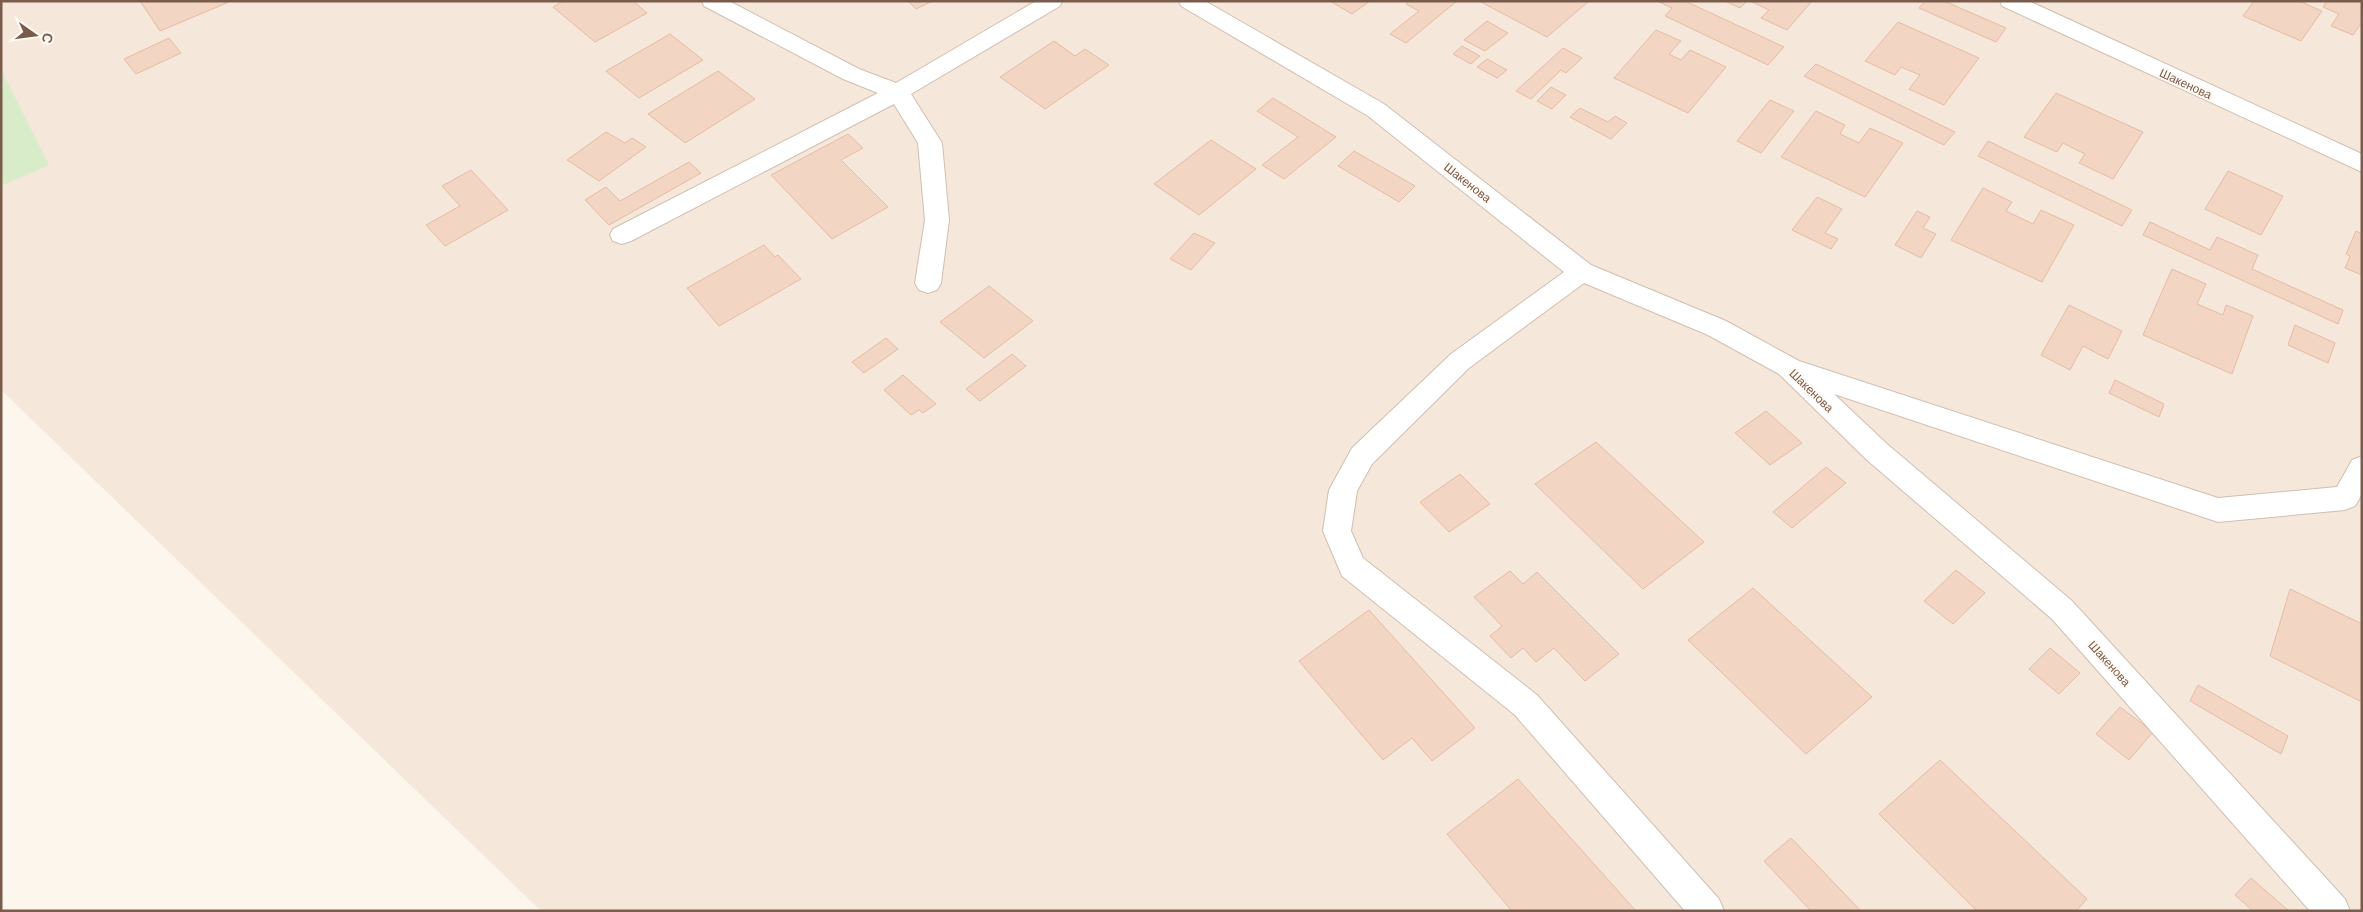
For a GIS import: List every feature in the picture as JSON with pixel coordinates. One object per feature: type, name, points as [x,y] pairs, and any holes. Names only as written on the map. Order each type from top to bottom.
[{"type":"street","points":[[712,1],[851,74],[898,92],[930,143],[937,220],[928,283]]},
{"type":"street","points":[[622,235],[898,92],[1052,1]]},
{"type":"street","name":"Шакенова","points":[[1189,1],[1376,110],[1582,272],[1717,328],[1788,367],[1877,452],[2062,610],[2333,911]]},
{"type":"street","name":"Шакенова","points":[[2010,1],[2362,164]]},
{"type":"street","points":[[1582,272],[1460,361],[1362,456],[1343,490],[1337,531],[1352,568],[1526,705],[1707,911]]},
{"type":"street","points":[[1788,367],[2218,510],[2354,502],[2362,468]]},
{"type":"shaded area","points":[[1,1],[2362,1],[2362,911],[541,911],[1,390]]},
{"type":"green space","points":[[1,69],[49,165],[1,186]]},
{"type":"building","points":[[140,1],[229,1],[229,2],[160,31]]},
{"type":"building","points":[[563,1],[633,1],[647,13],[595,42],[553,7]]},
{"type":"building","points":[[908,1],[933,1],[916,9]]},
{"type":"building","points":[[1330,1],[1370,1],[1352,14]]},
{"type":"building","points":[[1409,1],[1457,1],[1406,43],[1390,34],[1419,11],[1406,4]]},
{"type":"building","points":[[1482,1],[1589,1],[1547,37],[1481,2]]},
{"type":"building","points":[[1685,1],[1784,47],[1768,65],[1665,16],[1672,8],[1659,2]]},
{"type":"building","points":[[1725,1],[1747,1],[1740,8]]},
{"type":"building","points":[[1750,1],[1812,1],[1787,30],[1761,18],[1769,10]]},
{"type":"building","points":[[1925,1],[1944,1],[2006,28],[1996,42],[1919,8]]},
{"type":"building","points":[[2254,1],[2299,1],[2322,11],[2301,41],[2243,16]]},
{"type":"building","points":[[2327,1],[2362,1],[2362,22],[2353,35],[2331,26],[2339,14],[2323,7]]},
{"type":"building","points":[[1487,21],[1508,33],[1485,51],[1464,40]]},
{"type":"building","points":[[1898,22],[1979,58],[1944,105],[1909,89],[1920,75],[1901,67],[1895,75],[1865,61]]},
{"type":"building","points":[[1656,30],[1681,41],[1669,54],[1681,60],[1690,50],[1726,67],[1688,113],[1614,78]]},
{"type":"building","points":[[670,34],[703,60],[639,98],[606,71]]},
{"type":"building","points":[[169,38],[181,53],[136,74],[124,59]]},
{"type":"building","points":[[1054,41],[1075,56],[1085,49],[1109,65],[1045,109],[1000,77]]},
{"type":"building","points":[[1462,46],[1480,56],[1471,64],[1453,54]]},
{"type":"building","points":[[1563,48],[1582,58],[1566,73],[1561,70],[1531,99],[1516,91]]},
{"type":"building","points":[[1487,59],[1507,70],[1497,78],[1477,67]]},
{"type":"building","points":[[1816,64],[1955,132],[1944,145],[1804,76]]},
{"type":"building","points":[[718,71],[755,99],[685,143],[648,114]]},
{"type":"building","points":[[1551,87],[1566,95],[1552,109],[1537,101]]},
{"type":"building","points":[[2056,93],[2143,132],[2113,179],[2079,163],[2085,154],[2063,143],[2057,152],[2024,137]]},
{"type":"building","points":[[1273,98],[1336,137],[1284,179],[1262,165],[1298,137],[1257,111]]},
{"type":"building","points":[[1770,100],[1794,111],[1761,153],[1737,141]]},
{"type":"building","points":[[1580,108],[1608,122],[1615,116],[1627,123],[1611,139],[1570,117]]},
{"type":"building","points":[[1816,111],[1845,125],[1840,134],[1859,143],[1870,128],[1903,143],[1865,197],[1781,157]]},
{"type":"building","points":[[606,132],[625,143],[632,138],[646,147],[599,181],[567,160]]},
{"type":"building","points":[[848,134],[863,148],[841,160],[888,207],[832,239],[771,175]]},
{"type":"building","points":[[1211,140],[1256,169],[1199,215],[1154,184]]},
{"type":"building","points":[[1988,141],[2132,210],[2122,226],[1978,156]]},
{"type":"building","points":[[1354,151],[1415,186],[1399,202],[1338,166]]},
{"type":"building","points":[[689,162],[701,173],[609,225],[585,200],[606,187],[620,201]]},
{"type":"building","points":[[471,170],[508,210],[445,246],[426,225],[460,206],[442,186]]},
{"type":"building","points":[[2228,171],[2283,196],[2261,235],[2205,209]]},
{"type":"building","points":[[1983,188],[2012,202],[2006,211],[2033,224],[2041,210],[2074,225],[2042,282],[1951,240]]},
{"type":"building","points":[[1817,197],[1842,209],[1825,233],[1838,239],[1831,249],[1792,230]]},
{"type":"building","points":[[1917,211],[1930,217],[1923,228],[1936,234],[1921,258],[1895,245]]},
{"type":"building","points":[[2150,222],[2210,250],[2217,237],[2258,255],[2252,269],[2343,310],[2338,324],[2143,235]]},
{"type":"building","points":[[2356,231],[2362,234],[2362,275],[2345,268],[2350,256],[2346,254]]},
{"type":"building","points":[[1194,233],[1215,243],[1191,270],[1170,259]]},
{"type":"building","points":[[764,245],[775,257],[778,255],[801,279],[719,326],[687,288]]},
{"type":"building","points":[[2172,269],[2206,284],[2197,304],[2223,315],[2226,305],[2253,316],[2232,374],[2143,335]]},
{"type":"building","points":[[989,286],[1033,321],[984,358],[940,322]]},
{"type":"building","points":[[2069,305],[2122,331],[2108,359],[2083,346],[2070,370],[2041,355]]},
{"type":"building","points":[[2295,325],[2335,343],[2328,363],[2288,345]]},
{"type":"building","points":[[886,338],[898,349],[864,373],[852,362]]},
{"type":"building","points":[[1012,354],[1026,366],[980,401],[966,389]]},
{"type":"building","points":[[903,375],[936,404],[923,413],[919,410],[911,415],[884,390]]},
{"type":"building","points":[[2115,380],[2164,404],[2159,417],[2109,393]]},
{"type":"building","points":[[1766,411],[1802,443],[1770,465],[1735,433]]},
{"type":"building","points":[[1596,442],[1704,542],[1643,589],[1535,484]]},
{"type":"building","points":[[1826,467],[1846,483],[1792,528],[1773,512]]},
{"type":"building","points":[[1460,474],[1490,504],[1449,532],[1420,502]]},
{"type":"building","points":[[1956,570],[1985,593],[1953,624],[1924,601]]},
{"type":"building","points":[[1510,571],[1523,584],[1537,572],[1619,654],[1585,681],[1554,648],[1536,662],[1523,648],[1511,658],[1490,636],[1502,626],[1474,597]]},
{"type":"building","points":[[1753,588],[1872,697],[1806,754],[1688,640]]},
{"type":"building","points":[[2290,589],[2362,624],[2362,702],[2270,656]]},
{"type":"building","points":[[1369,610],[1475,728],[1432,761],[1412,738],[1383,760],[1299,661]]},
{"type":"building","points":[[2050,648],[2080,673],[2059,694],[2029,669]]},
{"type":"building","points":[[2198,685],[2288,736],[2281,754],[2190,701]]},
{"type":"building","points":[[2120,707],[2153,732],[2129,760],[2096,734]]},
{"type":"building","points":[[1940,760],[2087,899],[2076,911],[1977,911],[1879,814]]},
{"type":"building","points":[[1518,779],[1636,911],[1512,911],[1447,834]]},
{"type":"building","points":[[1791,838],[1861,911],[1811,911],[1764,861]]},
{"type":"building","points":[[2251,878],[2289,911],[2253,911],[2235,895]]}]
